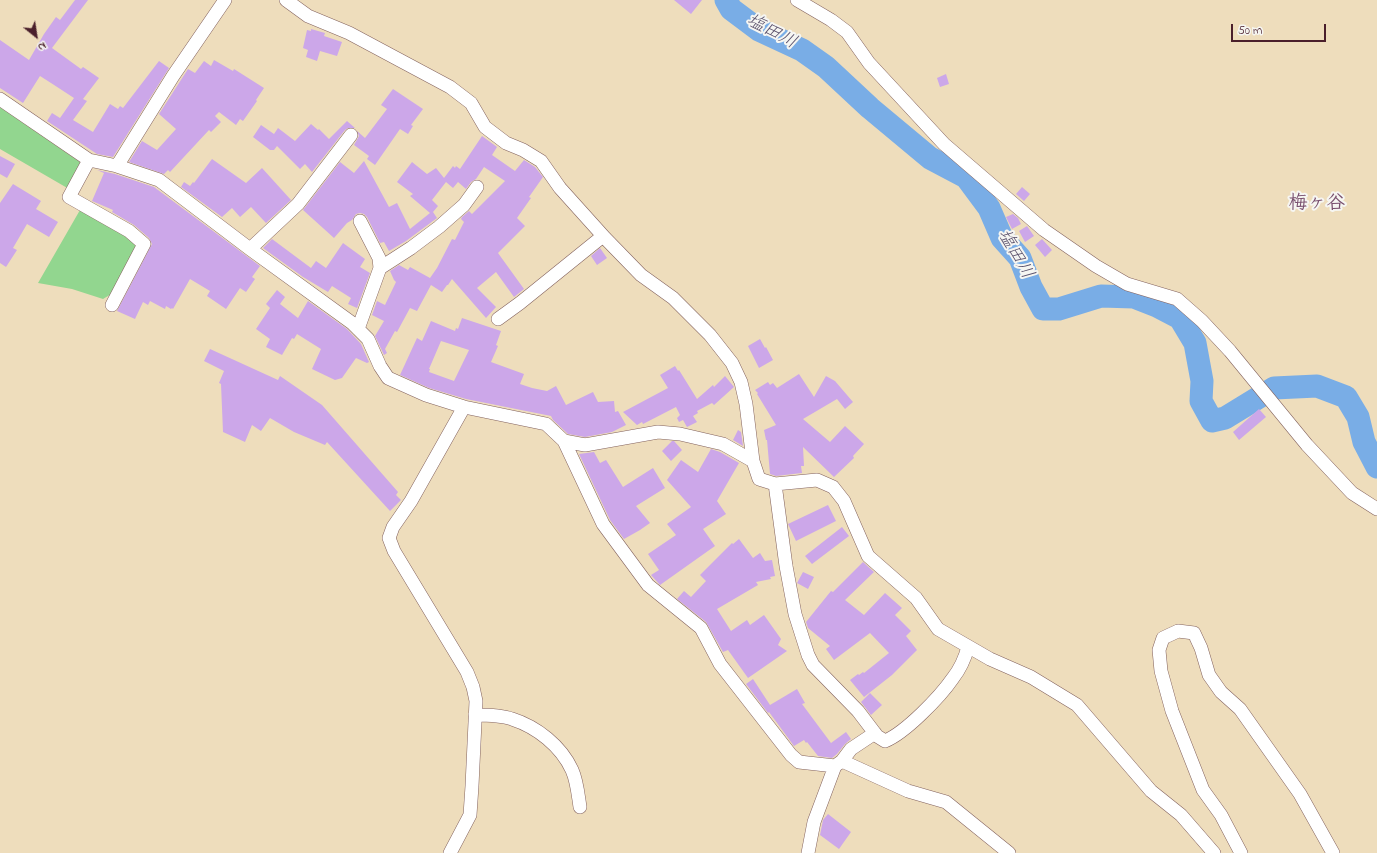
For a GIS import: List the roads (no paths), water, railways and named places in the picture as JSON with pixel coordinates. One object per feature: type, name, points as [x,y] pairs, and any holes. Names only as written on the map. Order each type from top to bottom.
[{"type":"street","points":[[117,166],[174,76],[225,0]]},
{"type":"street","points":[[286,0],[308,16],[349,33],[450,86],[470,103],[485,127],[506,142],[541,161],[560,188],[603,236],[641,275],[673,298],[710,335],[732,363],[741,382],[746,404],[753,461],[759,479],[775,484],[817,480],[833,487],[844,501],[868,556],[916,598],[938,629],[990,659],[1031,677],[1077,705],[1151,791],[1181,815],[1214,853]]},
{"type":"street","points":[[797,0],[831,20],[847,32],[869,64],[944,144],[1044,230],[1096,266],[1127,284],[1177,299],[1202,321],[1230,351],[1307,445],[1352,493],[1377,509]]},
{"type":"street","points":[[0,99],[89,160],[117,166],[159,180],[358,328],[368,339],[380,366],[388,378],[426,395],[464,407],[546,424],[564,441],[603,524],[648,585],[701,628],[720,664],[791,755],[799,762],[838,763],[908,791],[946,802],[1009,853]]},
{"type":"street","points":[[250,249],[298,204],[351,134]]},
{"type":"street","points":[[89,160],[69,197],[129,231],[144,244],[112,305]]},
{"type":"street","points":[[380,268],[411,248],[439,226],[464,205],[477,187]]},
{"type":"street","points":[[358,328],[380,268],[379,258],[360,221]]},
{"type":"street","points":[[498,319],[603,236]]},
{"type":"street","points":[[450,853],[470,815],[476,701],[473,687],[467,672],[394,551],[389,538],[393,527],[411,501],[464,407]]},
{"type":"street","points":[[564,441],[585,445],[658,432],[680,434],[723,444],[753,461]]},
{"type":"street","points":[[775,484],[786,566],[796,614],[808,655],[813,666],[858,711],[885,742],[892,738],[924,711],[954,678],[964,660],[968,647]]},
{"type":"street","points":[[1241,853],[1221,815],[1203,790],[1172,711],[1161,671],[1159,650],[1163,638],[1178,631],[1194,633],[1209,675],[1221,692],[1240,709],[1300,794],[1333,853]]},
{"type":"street","points":[[475,715],[493,715],[512,719],[538,730],[552,742],[565,758],[572,770],[580,807]]},
{"type":"street","points":[[808,853],[814,822],[838,763],[851,749],[875,732]]},
{"type":"waterway","name":"塩田川","points":[[726,0],[731,9],[759,30],[802,50],[826,67],[870,108],[930,158],[966,177],[989,208],[1002,238],[1020,258],[1031,287],[1043,309],[1059,309],[1101,296],[1134,297],[1157,306],[1180,318],[1195,343],[1202,381],[1201,401],[1212,421],[1225,418],[1274,388],[1317,386],[1346,397],[1358,417],[1364,442],[1377,467]]},
{"type":"district","name":"梅ヶ谷","points":[[1317,205]]}]
